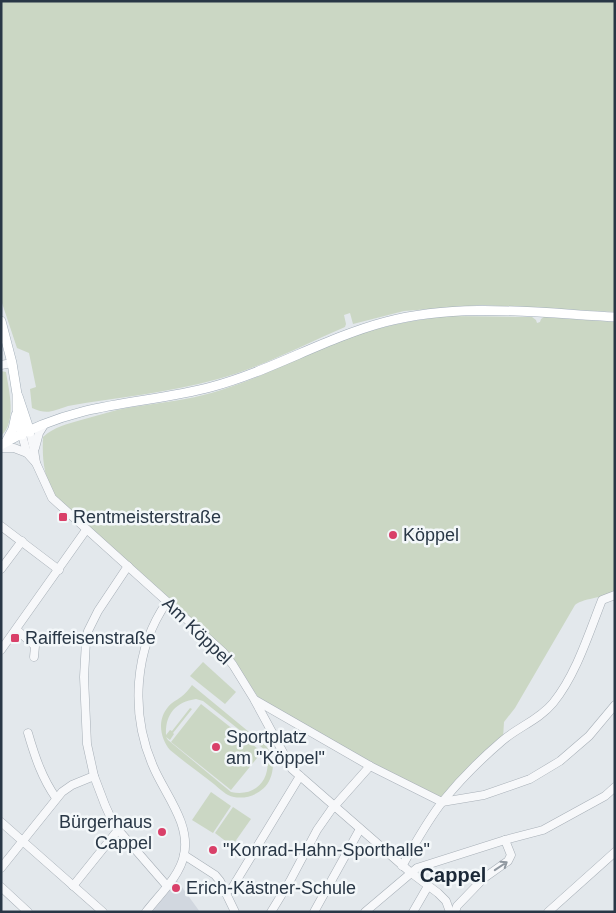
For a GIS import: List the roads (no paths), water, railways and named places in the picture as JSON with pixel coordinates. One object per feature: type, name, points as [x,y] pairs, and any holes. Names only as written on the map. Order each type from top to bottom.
[{"type":"main road","points":[[3,445],[26,433],[85,411],[184,393],[227,382],[351,332],[403,318],[436,312],[487,311],[615,317]]},
{"type":"main road","points":[[1,321],[12,363],[26,433]]},
{"type":"main road","points":[[21,412],[48,424]]},
{"type":"main road","points":[[3,445],[21,412]]},
{"type":"street","points":[[1,365],[12,363]]},
{"type":"street","points":[[3,445],[30,451],[40,433],[48,424]]},
{"type":"street","name":"Am Köppel","points":[[26,433],[30,451],[52,498],[222,652],[254,700],[289,764],[300,776],[402,866],[442,896],[450,912]]},
{"type":"street","points":[[1,526],[59,570]]},
{"type":"street","points":[[1,650],[86,530]]},
{"type":"street","points":[[1,569],[22,541]]},
{"type":"street","points":[[128,566],[98,611],[88,632],[84,663],[87,744],[94,776],[109,814],[118,830],[141,854],[166,886]]},
{"type":"street","points":[[402,866],[442,802],[466,775],[502,740],[539,717],[554,702],[574,667],[602,600],[615,595]]},
{"type":"street","points":[[146,912],[176,873],[184,855],[185,842],[176,811],[153,766],[144,740],[138,712],[138,687],[145,648],[153,624],[168,602]]},
{"type":"street","points":[[17,630],[35,646],[34,657]]},
{"type":"street","points":[[254,700],[370,766],[442,802],[484,795],[530,779],[560,761],[589,736],[615,705]]},
{"type":"street","points":[[28,733],[34,756],[44,780],[56,798]]},
{"type":"street","points":[[271,912],[317,830],[334,806],[370,766]]},
{"type":"street","points":[[1,868],[56,798],[72,785],[94,776]]},
{"type":"street","points":[[226,892],[232,888],[300,776]]},
{"type":"street","points":[[365,912],[417,868],[504,840],[543,830],[605,796],[615,787]]},
{"type":"street","points":[[1,822],[103,912]]},
{"type":"street","points":[[314,912],[360,829]]},
{"type":"street","points":[[73,886],[118,830]]},
{"type":"street","points":[[454,912],[457,906],[484,878],[508,861],[511,855],[504,840]]},
{"type":"street","points":[[548,912],[615,852]]},
{"type":"street","points":[[184,855],[215,875],[226,892],[235,912]]},
{"type":"street","points":[[413,912],[428,886]]},
{"type":"street","points":[[1,887],[28,912]]},
{"type":"place","name":"Rentmeisterstraße","points":[[63,517]]},
{"type":"place","name":"Köppel","points":[[393,535]]},
{"type":"place","name":"Raiffeisenstraße","points":[[15,638]]},
{"type":"place","name":"Sportplatz am \"Köppel\"","points":[[216,747]]},
{"type":"place","name":"Bürgerhaus Cappel","points":[[162,832]]},
{"type":"place","name":"\"Konrad-Hahn-Sporthalle\"","points":[[213,850]]},
{"type":"place","name":"Erich-Kästner-Schule","points":[[176,888]]},
{"type":"district","name":"Cappel","points":[[453,875]]}]
